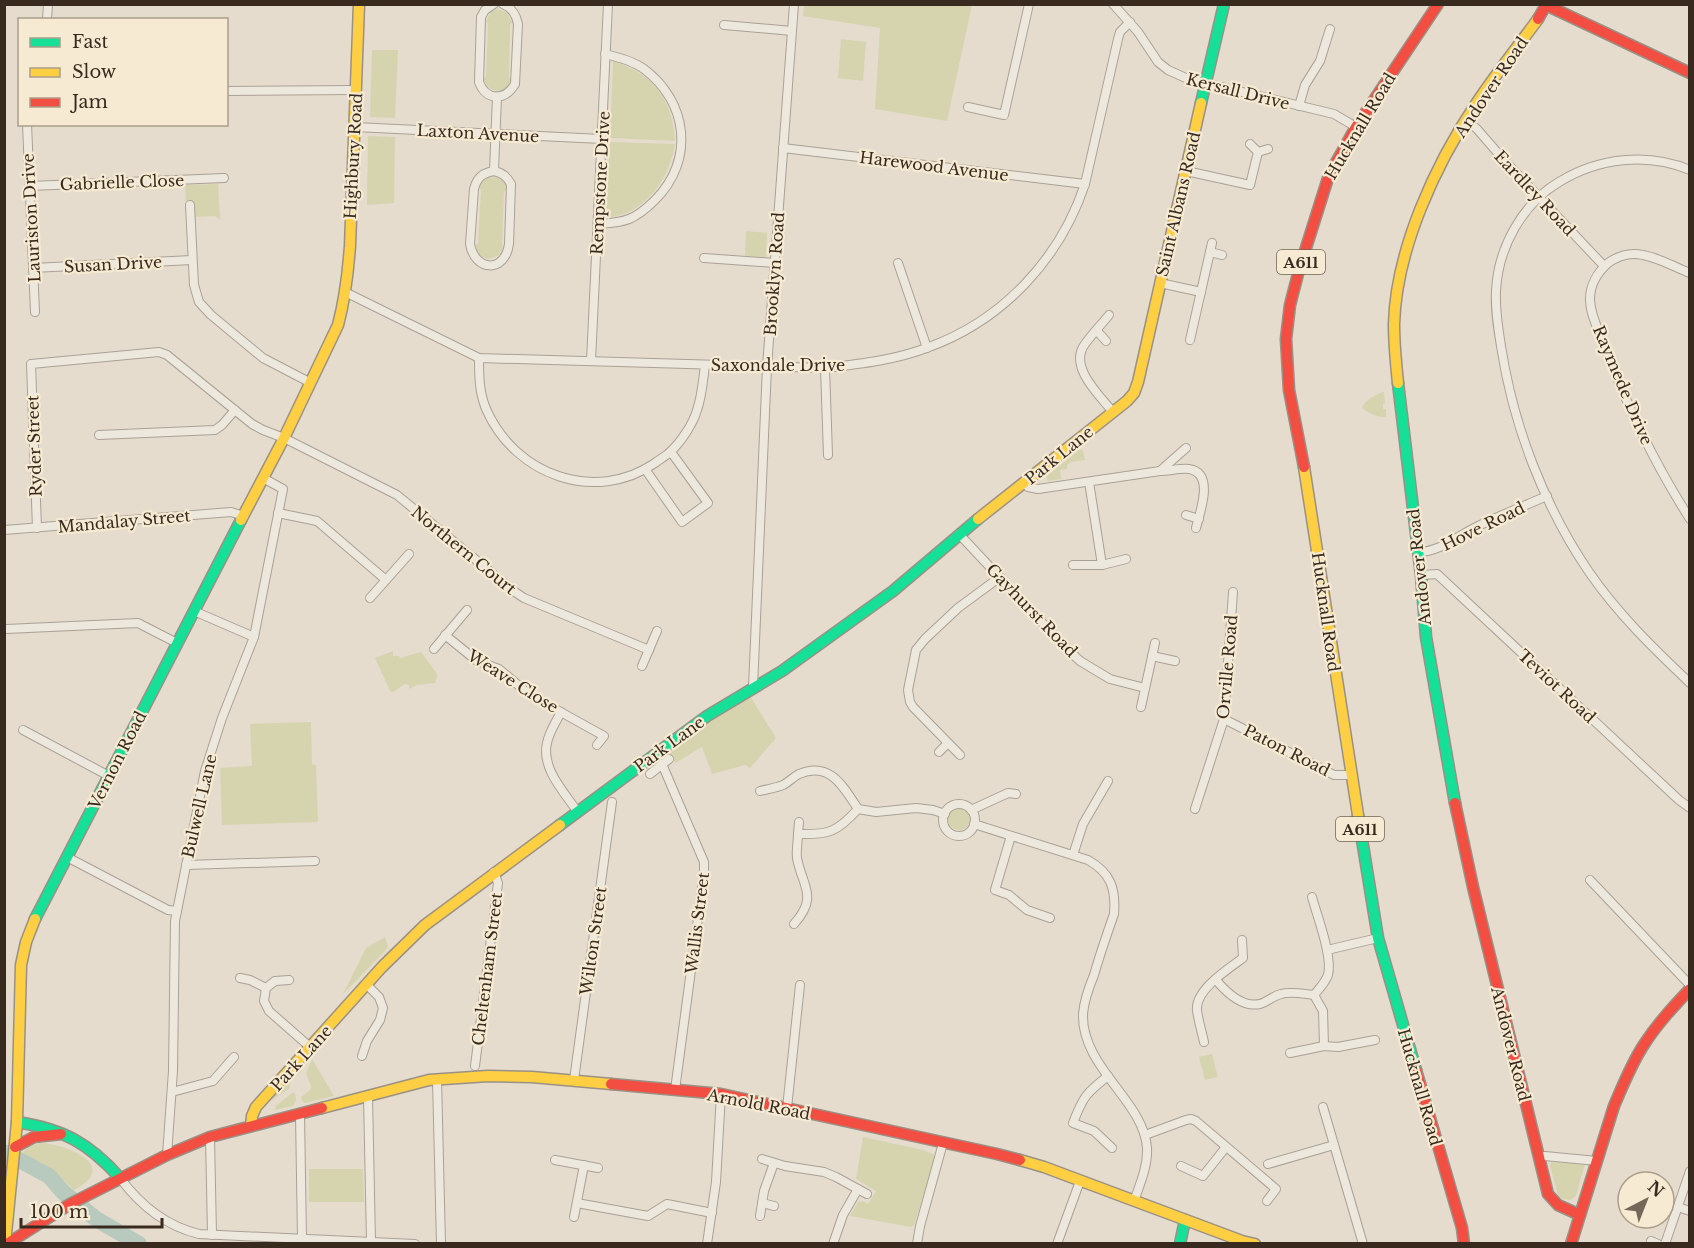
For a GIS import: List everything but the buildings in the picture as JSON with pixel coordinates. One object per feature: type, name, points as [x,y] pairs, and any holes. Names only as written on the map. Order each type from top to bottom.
[{"type":"main road","name":"Highbury Road","points":[[343,308],[355,127],[359,4]]},
{"type":"main road","name":"Saint Albans Road","points":[[1127,401],[1137,387],[1224,4]]},
{"type":"main road","name":"Hucknall Road","points":[[1438,4],[1356,127],[1340,154],[1324,189],[1290,305],[1286,339],[1289,390],[1306,476],[1378,938],[1462,1228],[1464,1244]]},
{"type":"main road","points":[[1545,5],[1689,73]]},
{"type":"main road","name":"Andover Road","points":[[1545,5],[1466,120],[1433,180],[1417,218],[1401,269],[1393,328],[1426,637],[1452,792],[1548,1194],[1552,1202],[1559,1207],[1580,1215]]},
{"type":"main road","name":"Vernon Road","points":[[6,1244],[15,1147],[21,965],[26,942],[35,918],[332,342],[343,308]]},
{"type":"main road","name":"Park Lane","points":[[251,1126],[256,1107],[366,984],[425,925],[707,716],[782,671],[893,591],[959,534],[1127,401]]},
{"type":"main road","points":[[1571,1244],[1614,1106],[1631,1065],[1664,1017],[1689,987]]},
{"type":"main road","name":"Arnold Road","points":[[6,1244],[74,1202],[167,1155],[210,1137],[437,1079],[488,1076],[574,1080],[721,1094],[997,1154],[1044,1167],[1242,1242],[1255,1244]]},
{"type":"main road","points":[[16,1122],[67,1134],[108,1163],[120,1178]]},
{"type":"main road","points":[[15,1147],[34,1137],[67,1134]]},
{"type":"main road","points":[[1180,1244],[1185,1220]]},
{"type":"street","points":[[494,4],[485,10],[481,17],[479,82],[482,89],[497,97],[504,96],[511,91],[515,84],[517,16],[512,9],[503,4]]},
{"type":"street","name":"Rempstone Drive","points":[[591,361],[608,4]]},
{"type":"street","name":"Brooklyn Road","points":[[753,687],[767,368],[794,4]]},
{"type":"street","points":[[968,107],[1004,115],[1029,4]]},
{"type":"street","name":"Kersall Drive","points":[[1113,4],[1130,22],[1158,62],[1168,70],[1206,84],[1334,114],[1356,127]]},
{"type":"street","name":"Saxondale Drive","points":[[345,292],[479,358],[825,368],[878,361],[927,348],[979,323],[1004,304],[1023,287],[1053,250],[1073,215],[1085,184],[1118,39],[1120,32],[1130,22]]},
{"type":"street","points":[[724,25],[792,31]]},
{"type":"street","points":[[1299,106],[1305,85],[1320,61],[1330,29]]},
{"type":"street","points":[[598,224],[615,223],[632,218],[650,205],[664,191],[674,175],[682,143],[681,127],[676,111],[668,94],[657,80],[642,67],[625,59],[605,54]]},
{"type":"street","points":[[228,91],[356,90]]},
{"type":"street","points":[[494,171],[497,97]]},
{"type":"street","name":"Eardley Road","points":[[1466,120],[1605,266]]},
{"type":"street","name":"Lauriston Drive","points":[[27,126],[35,312]]},
{"type":"street","name":"Laxton Avenue","points":[[355,127],[602,139]]},
{"type":"street","points":[[1250,144],[1258,152]]},
{"type":"street","name":"Harewood Avenue","points":[[783,148],[1085,184]]},
{"type":"street","points":[[1258,152],[1268,149]]},
{"type":"street","points":[[1186,171],[1250,185],[1258,152]]},
{"type":"street","points":[[1689,170],[1660,161],[1614,160],[1572,174],[1556,183],[1539,197],[1521,217],[1508,240],[1500,265],[1496,301],[1504,369],[1531,462],[1547,496],[1589,571],[1616,608],[1634,629],[1689,682]]},
{"type":"street","points":[[213,167],[214,178]]},
{"type":"street","points":[[494,171],[502,173],[511,184],[509,244],[508,253],[502,261],[494,265],[485,265],[478,261],[470,244],[474,189],[475,182],[480,176],[494,171]]},
{"type":"street","name":"Gabrielle Close","points":[[30,186],[224,178]]},
{"type":"street","points":[[190,205],[194,285],[199,302],[211,315],[263,358],[311,383]]},
{"type":"street","points":[[1190,340],[1212,243]]},
{"type":"street","points":[[1210,252],[1222,255]]},
{"type":"street","points":[[1605,266],[1622,256],[1642,255],[1689,273]]},
{"type":"street","points":[[704,258],[775,263]]},
{"type":"street","name":"Susan Drive","points":[[33,268],[192,260]]},
{"type":"street","points":[[898,263],[927,348]]},
{"type":"street","name":"Raymede Drive","points":[[1605,266],[1598,274],[1591,290],[1592,312],[1615,374],[1646,442],[1689,519]]},
{"type":"street","points":[[1160,283],[1201,292]]},
{"type":"street","points":[[1109,315],[1084,345],[1080,353],[1080,364],[1083,374],[1113,412]]},
{"type":"street","points":[[1097,331],[1106,341]]},
{"type":"street","name":"Northern Court","points":[[30,364],[159,352],[167,355],[252,424],[397,495],[524,598],[649,651]]},
{"type":"street","points":[[479,358],[479,382],[486,409],[499,434],[519,454],[544,471],[567,479],[594,482],[621,478],[645,470],[671,452],[697,412],[703,388],[705,365]]},
{"type":"street","name":"Ryder Street","points":[[30,364],[37,528]]},
{"type":"street","points":[[825,368],[828,455]]},
{"type":"street","points":[[99,435],[215,430],[235,410]]},
{"type":"street","points":[[111,423],[111,434]]},
{"type":"street","points":[[1160,471],[1186,448]]},
{"type":"street","points":[[645,470],[682,522],[708,503],[671,452]]},
{"type":"street","points":[[1024,482],[1028,487],[1038,489],[1188,469],[1200,475],[1203,480],[1205,496],[1196,528]]},
{"type":"street","name":"Bulwell Lane","points":[[167,1155],[172,1092],[175,921],[205,771],[222,718],[254,637],[283,489],[263,478]]},
{"type":"street","points":[[1089,482],[1102,565]]},
{"type":"street","name":"Hove Road","points":[[1418,552],[1438,548],[1477,527],[1547,496]]},
{"type":"street","name":"Mandalay Street","points":[[4,530],[231,512],[244,516]]},
{"type":"street","points":[[278,513],[317,521],[386,580]]},
{"type":"street","points":[[1186,516],[1199,519]]},
{"type":"street","name":"Gayhurst Road","points":[[959,534],[1080,661],[1110,679],[1145,688]]},
{"type":"street","points":[[370,598],[409,554]]},
{"type":"street","points":[[1072,565],[1102,565],[1126,558]]},
{"type":"street","name":"Teviot Road","points":[[1421,575],[1437,574],[1689,808]]},
{"type":"street","points":[[960,755],[910,702],[908,690],[916,650],[958,608],[1000,577]]},
{"type":"street","name":"Orville Road","points":[[1195,809],[1224,719],[1233,592]]},
{"type":"street","points":[[434,650],[467,610]]},
{"type":"street","points":[[194,611],[254,637]]},
{"type":"street","points":[[17,618],[17,628]]},
{"type":"street","points":[[6,629],[138,623],[177,643]]},
{"type":"street","points":[[642,666],[657,631]]},
{"type":"street","name":"Weave Close","points":[[446,636],[477,661],[499,669],[530,695],[604,736],[597,745]]},
{"type":"street","points":[[1141,707],[1155,643]]},
{"type":"street","points":[[1152,656],[1175,661]]},
{"type":"street","points":[[561,712],[547,741],[547,763],[577,811]]},
{"type":"street","name":"Paton Road","points":[[1224,719],[1334,775],[1351,775]]},
{"type":"street","points":[[23,730],[109,776]]},
{"type":"street","points":[[939,752],[948,743]]},
{"type":"street","name":"Wallis Street","points":[[650,774],[665,762],[704,862],[675,1090]]},
{"type":"street","points":[[760,791],[782,786],[800,774],[822,771],[840,782],[858,809],[876,812],[916,808],[945,814]]},
{"type":"street","points":[[1072,855],[1083,824],[1108,781]]},
{"type":"street","points":[[971,810],[1008,793],[1016,794]]},
{"type":"street","name":"Wilton Street","points":[[574,1080],[612,802]]},
{"type":"street","points":[[954,805],[964,805],[974,814],[972,829],[964,835],[954,835],[946,829],[945,814],[954,805]]},
{"type":"street","points":[[798,834],[832,831],[844,824],[858,809]]},
{"type":"street","points":[[794,924],[802,915],[807,894],[806,884],[796,857],[799,822]]},
{"type":"street","points":[[974,824],[1088,860],[1099,866],[1113,887],[1114,914],[1086,999],[1083,1015],[1090,1047],[1140,1122],[1145,1135],[1148,1150],[1145,1169],[1134,1201]]},
{"type":"street","points":[[1011,836],[995,890],[1009,895],[1027,910],[1050,918]]},
{"type":"street","points":[[67,857],[168,910],[177,911]]},
{"type":"street","points":[[186,864],[315,861]]},
{"type":"street","name":"Cheltenham Street","points":[[475,1066],[498,883],[494,872]]},
{"type":"street","points":[[1590,880],[1689,987]]},
{"type":"street","points":[[1312,897],[1327,950],[1328,975],[1314,995]]},
{"type":"street","points":[[1327,950],[1378,938]]},
{"type":"street","points":[[1204,1042],[1197,1008],[1200,996],[1222,973],[1243,958],[1242,940]]},
{"type":"street","points":[[240,978],[266,988]]},
{"type":"street","points":[[289,980],[275,981],[266,988],[264,1001],[269,1011],[310,1047]]},
{"type":"street","points":[[1216,980],[1225,991],[1252,1005],[1261,1004],[1281,994],[1314,995]]},
{"type":"street","points":[[362,1056],[367,1041],[380,1020],[383,1008],[379,997],[366,984]]},
{"type":"street","points":[[786,1108],[800,985]]},
{"type":"street","points":[[1314,995],[1323,1011],[1324,1046]]},
{"type":"street","points":[[1290,1053],[1375,1040]]},
{"type":"street","points":[[172,1092],[213,1081],[234,1057]]},
{"type":"street","points":[[1108,1076],[1089,1090],[1081,1101],[1073,1123],[1094,1131],[1112,1148]]},
{"type":"street","points":[[437,1079],[441,1244]]},
{"type":"street","points":[[707,1244],[718,1154],[721,1094]]},
{"type":"street","points":[[368,1096],[371,1242]]},
{"type":"street","points":[[1323,1107],[1363,1244]]},
{"type":"street","points":[[300,1114],[302,1239]]},
{"type":"street","points":[[1145,1135],[1186,1120],[1196,1121],[1276,1189],[1267,1201]]},
{"type":"street","points":[[210,1137],[212,1236]]},
{"type":"street","points":[[918,1244],[920,1226],[944,1143]]},
{"type":"street","points":[[1269,1164],[1334,1145]]},
{"type":"street","points":[[1181,1166],[1203,1176],[1226,1147]]},
{"type":"street","points":[[1539,1157],[1597,1161]]},
{"type":"street","points":[[762,1159],[785,1166],[824,1172],[836,1176],[867,1194]]},
{"type":"street","points":[[555,1160],[598,1168]]},
{"type":"street","points":[[760,1216],[764,1191],[774,1163]]},
{"type":"street","points":[[574,1217],[584,1165]]},
{"type":"street","points":[[1665,1244],[1689,1171]]},
{"type":"street","points":[[120,1178],[131,1194],[150,1210],[165,1221],[188,1231],[212,1236],[415,1244]]},
{"type":"street","points":[[1057,1244],[1080,1180]]},
{"type":"street","points":[[833,1244],[843,1215],[858,1189]]},
{"type":"street","points":[[577,1203],[648,1216],[667,1204],[712,1213]]},
{"type":"street","points":[[762,1203],[774,1206]]},
{"type":"street","points":[[1678,1207],[1689,1211]]},
{"type":"green space","points":[[804,5],[972,5],[947,121],[875,109],[880,28],[803,16]]},
{"type":"green space","points":[[499,9],[507,13],[512,22],[510,25],[509,77],[511,80],[507,88],[496,91],[487,86],[484,79],[488,24],[486,21],[491,12]]},
{"type":"green space","points":[[841,39],[866,42],[863,81],[838,78]]},
{"type":"green space","points":[[372,50],[398,50],[395,118],[370,117]]},
{"type":"green space","points":[[613,61],[639,73],[658,90],[670,112],[675,141],[610,138]]},
{"type":"green space","points":[[368,136],[395,137],[394,203],[367,205]]},
{"type":"green space","points":[[610,142],[675,144],[665,175],[654,192],[629,212],[606,218]]},
{"type":"green space","points":[[490,177],[501,180],[507,189],[504,192],[503,247],[498,256],[488,259],[480,256],[475,246],[478,243],[481,190],[479,188],[483,180]]},
{"type":"green space","points":[[218,184],[220,220],[215,216],[195,217],[194,203],[186,203],[185,185]]},
{"type":"green space","points":[[746,231],[767,233],[766,257],[745,256]]},
{"type":"green space","points":[[1384,392],[1383,409],[1386,409],[1386,417],[1374,415],[1362,408],[1367,400]]},
{"type":"green space","points":[[1080,449],[1083,451],[1085,460],[1071,462],[1067,465],[1067,469],[1060,470],[1061,479],[1048,481],[1046,477]]},
{"type":"green space","points":[[393,651],[393,656],[400,658],[421,652],[437,674],[435,683],[417,685],[409,689],[409,685],[405,684],[393,692],[390,691],[375,658]]},
{"type":"green space","points":[[750,696],[776,738],[750,768],[745,765],[712,774],[702,747],[675,763],[669,753],[718,715]]},
{"type":"green space","points":[[311,722],[312,764],[316,765],[318,822],[222,825],[220,768],[252,766],[250,724]]},
{"type":"green space","points":[[959,808],[967,811],[970,819],[967,827],[959,830],[951,827],[948,819],[951,811]]},
{"type":"green space","points":[[385,937],[388,946],[386,950],[343,994],[366,948]]},
{"type":"green space","points":[[1212,1054],[1218,1077],[1205,1080],[1199,1057]]},
{"type":"green space","points":[[311,1057],[334,1096],[305,1103],[301,1097],[310,1090],[311,1086],[306,1073],[312,1060]]},
{"type":"green space","points":[[307,1059],[301,1072],[291,1080],[289,1089],[270,1101]]},
{"type":"green space","points":[[293,1092],[296,1100],[293,1106],[275,1110],[276,1106]]},
{"type":"green space","points":[[863,1137],[923,1150],[935,1155],[914,1225],[911,1227],[850,1216],[858,1202],[863,1201],[868,1204],[876,1191],[856,1179]]},
{"type":"green space","points":[[41,1143],[76,1152],[85,1158],[91,1165],[92,1173],[87,1181],[74,1190],[53,1171],[22,1153],[30,1146]]},
{"type":"green space","points":[[1551,1162],[1585,1164],[1576,1196],[1570,1200],[1558,1195],[1550,1166]]},
{"type":"green space","points":[[309,1169],[363,1169],[364,1202],[309,1202]]},
{"type":"waterway","points":[[4,1152],[49,1176],[63,1192],[96,1219],[139,1244]]},
{"type":"traffic: fast","points":[[1201,103],[1224,4]]},
{"type":"traffic: fast","points":[[1398,383],[1421,575],[1426,637],[1455,803]]},
{"type":"traffic: fast","points":[[560,825],[707,716],[782,671],[893,591],[978,519]]},
{"type":"traffic: fast","points":[[35,919],[241,520]]},
{"type":"traffic: fast","points":[[1358,815],[1378,938],[1416,1070]]},
{"type":"traffic: fast","points":[[17,1122],[48,1129],[74,1140],[97,1155],[120,1178]]},
{"type":"traffic: fast","points":[[1180,1244],[1185,1220]]},
{"type":"traffic: slow","points":[[241,520],[284,438],[338,325],[346,286],[350,246],[359,4]]},
{"type":"traffic: slow","points":[[1398,383],[1394,331],[1396,296],[1402,267],[1420,209],[1461,128],[1538,19]]},
{"type":"traffic: slow","points":[[978,519],[1127,401],[1134,393],[1201,103]]},
{"type":"traffic: slow","points":[[1304,467],[1358,815]]},
{"type":"traffic: slow","points":[[251,1126],[256,1107],[382,967],[425,925],[560,825]]},
{"type":"traffic: slow","points":[[5,1244],[17,1122],[21,965],[26,942],[35,919]]},
{"type":"traffic: slow","points":[[322,1108],[429,1080],[488,1076],[532,1077],[611,1084]]},
{"type":"traffic: slow","points":[[1020,1160],[1255,1244]]},
{"type":"traffic: jam","points":[[1304,467],[1289,390],[1286,339],[1290,305],[1299,270],[1329,175],[1356,127],[1438,4]]},
{"type":"traffic: jam","points":[[1538,19],[1546,5],[1690,73]]},
{"type":"traffic: jam","points":[[1455,803],[1473,887],[1548,1194],[1558,1205],[1580,1215]]},
{"type":"traffic: jam","points":[[1571,1244],[1614,1106],[1628,1074],[1650,1036],[1690,989]]},
{"type":"traffic: jam","points":[[1416,1070],[1462,1228],[1464,1244]]},
{"type":"traffic: jam","points":[[611,1084],[721,1094],[1020,1160]]},
{"type":"traffic: jam","points":[[7,1244],[70,1204],[167,1155],[210,1137],[322,1108]]},
{"type":"traffic: jam","points":[[15,1147],[34,1137],[61,1134]]}]
